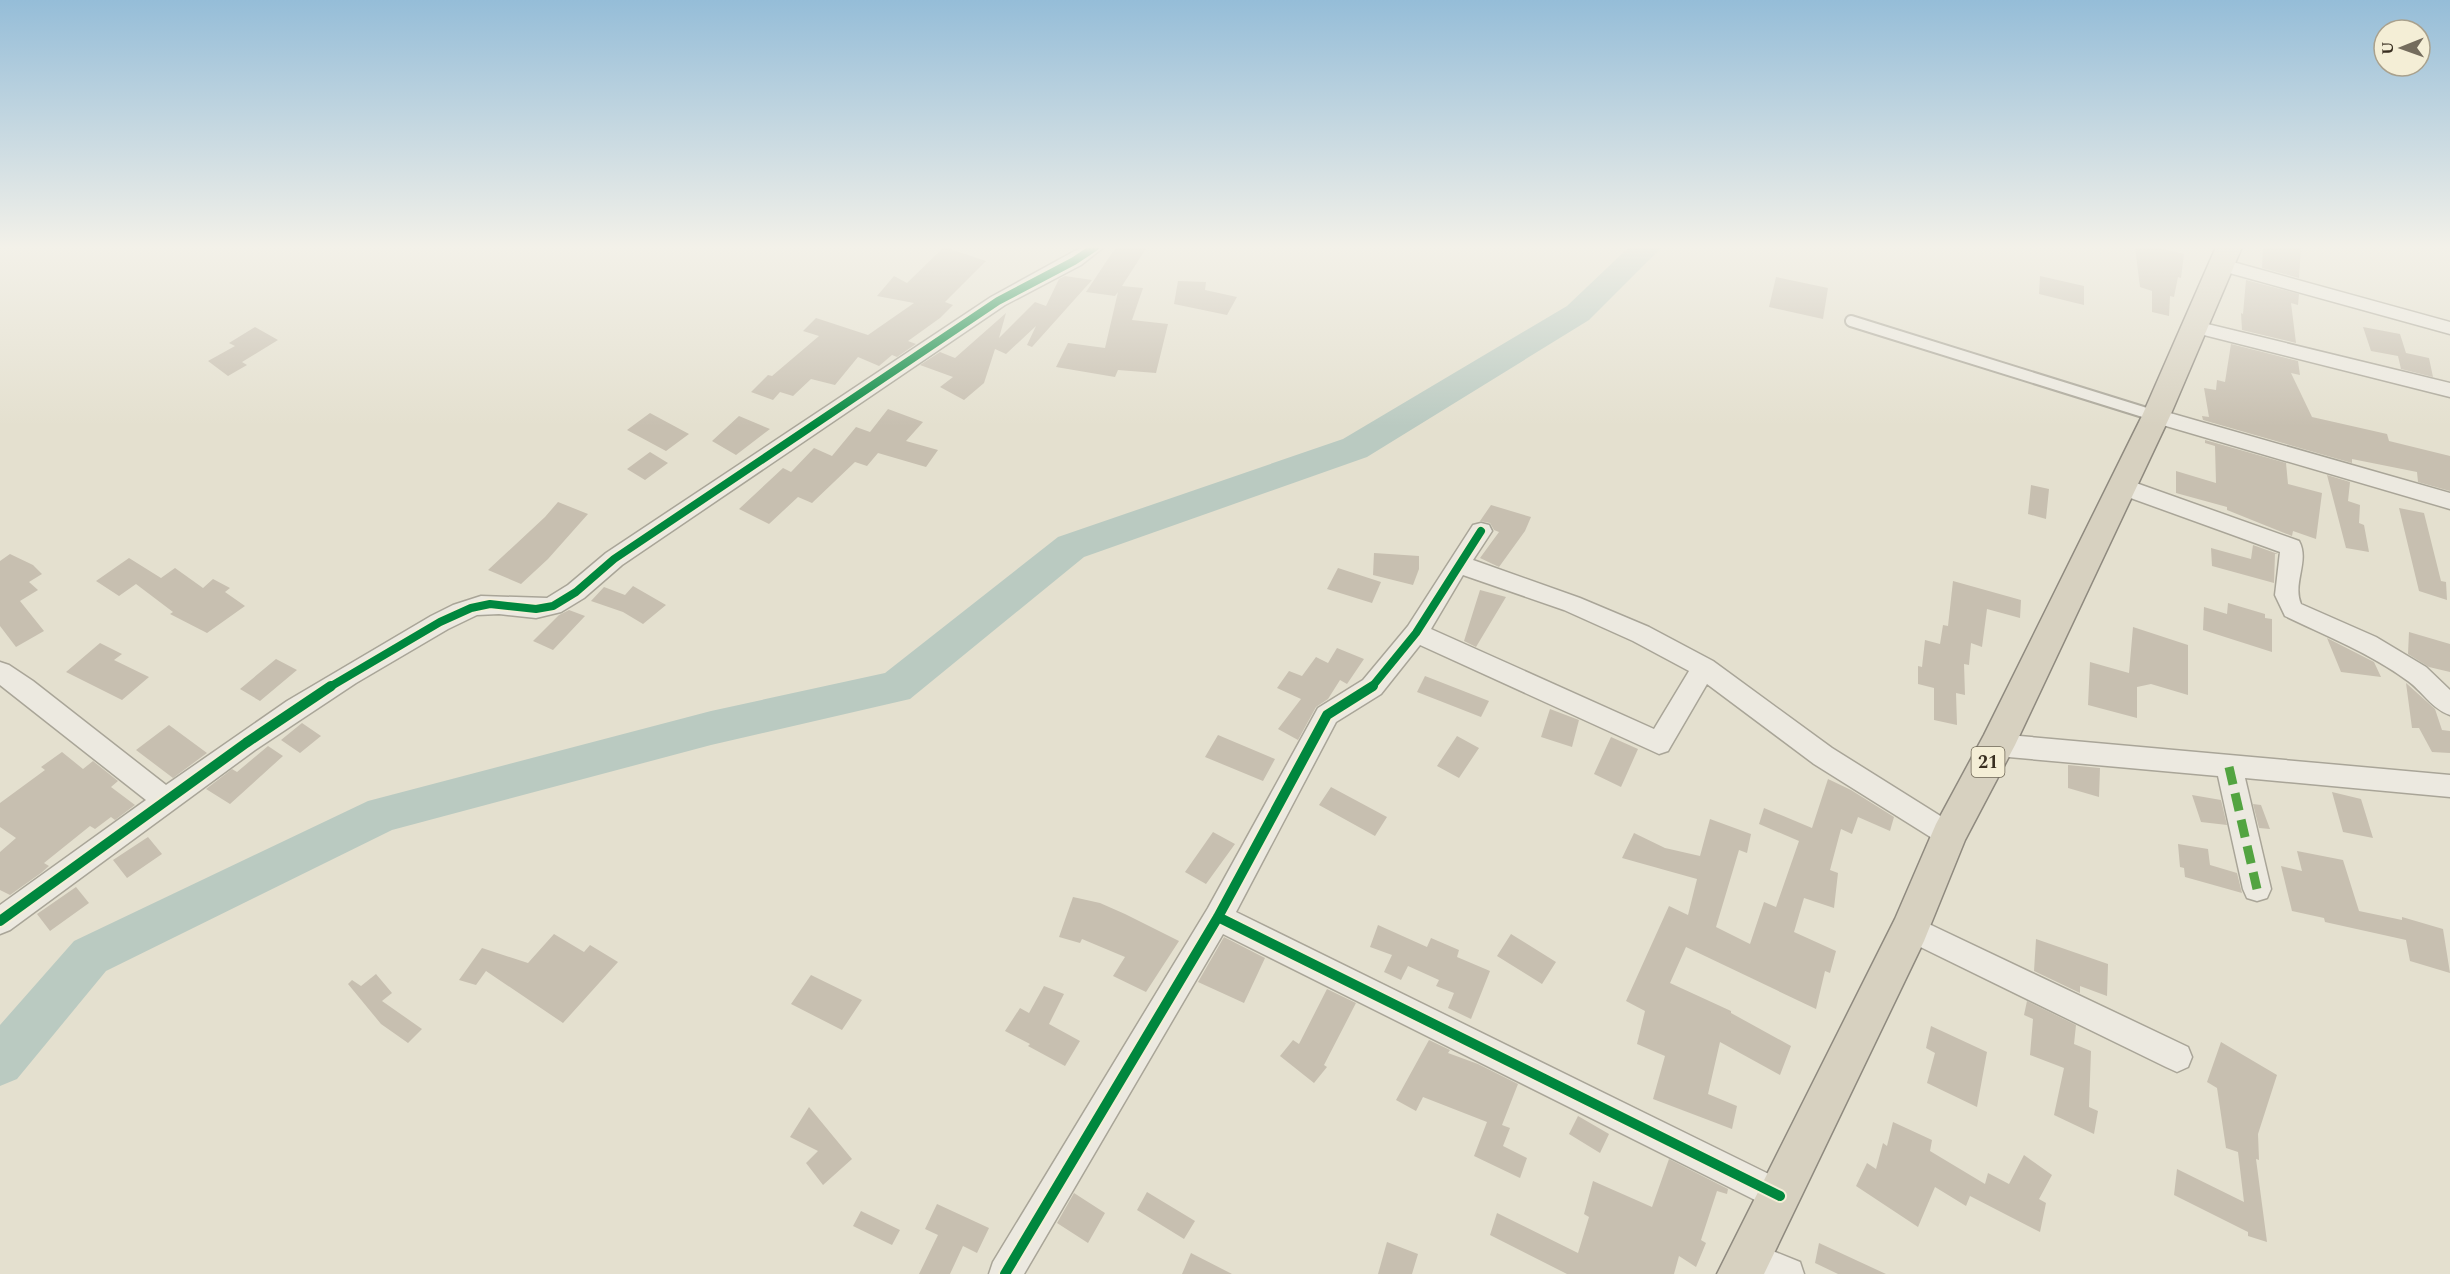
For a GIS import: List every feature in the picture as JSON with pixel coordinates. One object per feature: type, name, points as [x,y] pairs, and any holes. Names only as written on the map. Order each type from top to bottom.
[{"type":"highway","name":"21","points":[[1744,1266],[1910,928],[1949,835],[1997,745],[2156,416],[2204,306]]},
{"type":"street","points":[[0,921],[277,720],[341,679],[451,618],[480,605],[518,605],[537,609],[556,605],[614,559],[990,306]]},
{"type":"street","points":[[2383,306],[2450,328]]},
{"type":"street","points":[[2195,327],[2450,390]]},
{"type":"street","points":[[2156,416],[2450,501]]},
{"type":"street","points":[[2122,486],[2291,547],[2285,595],[2293,610],[2367,644],[2417,674],[2450,705]]},
{"type":"street","points":[[1005,1274],[1218,917],[1327,715],[1372,687],[1416,633],[1481,531]]},
{"type":"street","points":[[1458,564],[1572,604],[1641,634],[1704,668],[1822,756],[1949,835]]},
{"type":"street","points":[[1416,633],[1659,743],[1704,668]]},
{"type":"street","points":[[0,672],[24,687],[166,800]]},
{"type":"street","points":[[1997,745],[2450,786]]},
{"type":"street","points":[[2229,767],[2256,889]]},
{"type":"street","points":[[1218,917],[1780,1196]]},
{"type":"street","points":[[1910,928],[2177,1057]]},
{"type":"street","points":[[1744,1266],[1788,1274]]},
{"type":"lane","points":[[1851,321],[2156,416]]},
{"type":"building","points":[[909,306],[952,306],[940,318],[908,341],[916,344],[897,357],[892,355],[879,366],[858,357],[835,385],[811,379],[793,396],[780,392],[773,400],[751,392],[768,375],[772,376],[819,336],[803,331],[816,318],[868,335]]},
{"type":"building","points":[[1031,306],[1068,306],[1032,347],[1027,345],[1036,326],[1006,354],[995,349],[984,383],[964,400],[940,387],[953,377],[920,365],[940,352],[955,358],[1006,313],[999,338]]},
{"type":"building","points":[[1115,306],[1137,306],[1132,320],[1168,324],[1156,373],[1118,370],[1115,377],[1056,367],[1068,343],[1105,348]]},
{"type":"building","points":[[1186,306],[1232,306],[1227,315]]},
{"type":"building","points":[[1769,306],[1825,306],[1823,319]]},
{"type":"building","points":[[2152,306],[2169,306],[2169,316],[2152,312]]},
{"type":"building","points":[[2244,306],[2291,306],[2296,343],[2242,330],[2241,313],[2243,314]]},
{"type":"building","points":[[255,327],[278,340],[242,362],[247,365],[228,376],[208,361],[235,346],[229,343]]},
{"type":"building","points":[[2363,327],[2400,334],[2406,353],[2429,358],[2433,377],[2401,369],[2398,356],[2371,351]]},
{"type":"building","points":[[2231,344],[2298,361],[2300,375],[2291,373],[2312,417],[2387,434],[2389,441],[2450,456],[2450,491],[2418,482],[2417,472],[2352,459],[2352,463],[2203,420],[2202,416],[2209,417],[2204,388],[2216,390],[2217,380],[2225,382]]},
{"type":"building","points":[[888,409],[923,422],[906,441],[938,450],[926,467],[878,453],[867,466],[855,462],[812,503],[798,497],[769,524],[739,509],[783,468],[791,472],[814,448],[832,456],[856,427],[870,432]]},
{"type":"building","points":[[650,413],[689,434],[666,451],[627,430]]},
{"type":"building","points":[[739,416],[770,429],[736,455],[712,441]]},
{"type":"building","points":[[2205,440],[2286,463],[2288,484],[2322,493],[2316,539],[2293,531],[2292,536],[2227,510],[2227,507],[2176,493],[2176,471],[2216,483],[2215,446],[2205,443]]},
{"type":"building","points":[[650,452],[668,463],[645,480],[627,469]]},
{"type":"building","points":[[2327,475],[2350,482],[2348,501],[2360,505],[2359,523],[2364,525],[2369,552],[2346,548]]},
{"type":"building","points":[[2031,485],[2049,489],[2046,519],[2028,514]]},
{"type":"building","points":[[558,502],[588,514],[548,559],[521,584],[488,570],[545,517]]},
{"type":"building","points":[[1491,505],[1531,517],[1525,531],[1499,567],[1480,558],[1499,532],[1494,530],[1490,523],[1480,521]]},
{"type":"building","points":[[2399,508],[2424,513],[2441,581],[2446,582],[2447,600],[2419,591]]},
{"type":"building","points":[[2253,545],[2278,554],[2275,554],[2274,583],[2212,566],[2211,548],[2251,559]]},
{"type":"building","points":[[1374,553],[1419,556],[1419,569],[1413,585],[1373,575]]},
{"type":"building","points":[[10,554],[33,565],[42,574],[29,582],[38,590],[20,601],[44,631],[16,647],[0,626],[0,561]]},
{"type":"building","points":[[129,558],[161,578],[175,568],[203,588],[213,579],[230,588],[225,592],[245,606],[207,633],[170,614],[173,612],[136,584],[119,596],[96,581]]},
{"type":"building","points":[[1338,568],[1381,582],[1372,603],[1327,589]]},
{"type":"building","points":[[1953,581],[2021,600],[2020,618],[1987,609],[1982,647],[1971,643],[1969,665],[1964,664],[1965,695],[1956,693],[1957,725],[1934,720],[1934,688],[1918,684],[1918,666],[1922,667],[1925,640],[1940,644],[1943,625],[1948,626]]},
{"type":"building","points":[[633,586],[666,605],[643,624],[623,612],[591,601],[604,587],[625,595]]},
{"type":"building","points":[[1480,590],[1506,597],[1476,647],[1464,641]]},
{"type":"building","points":[[2228,603],[2265,614],[2265,618],[2272,619],[2272,652],[2203,630],[2204,607],[2227,614]]},
{"type":"building","points":[[569,610],[585,616],[553,650],[533,641],[559,615]]},
{"type":"building","points":[[2133,627],[2188,645],[2188,695],[2151,684],[2137,687],[2137,718],[2088,705],[2090,662],[2129,673]]},
{"type":"building","points":[[2409,632],[2450,644],[2450,672],[2429,667],[2408,654]]},
{"type":"building","points":[[2327,638],[2374,662],[2381,677],[2341,672]]},
{"type":"building","points":[[100,643],[122,654],[114,660],[149,677],[122,700],[66,672]]},
{"type":"building","points":[[1337,648],[1364,659],[1347,684],[1340,680],[1328,699],[1316,707],[1298,740],[1278,729],[1301,699],[1277,688],[1289,671],[1302,676],[1316,657],[1328,663]]},
{"type":"building","points":[[276,659],[297,670],[260,701],[240,689]]},
{"type":"building","points":[[1425,676],[1489,701],[1481,717],[1417,692]]},
{"type":"building","points":[[2406,683],[2435,709],[2442,730],[2450,731],[2450,753],[2432,752],[2419,728],[2412,728]]},
{"type":"building","points":[[1550,709],[1579,720],[1572,747],[1541,737]]},
{"type":"building","points":[[302,723],[321,736],[300,753],[281,740]]},
{"type":"building","points":[[169,725],[207,753],[173,778],[136,750]]},
{"type":"building","points":[[1218,735],[1275,759],[1263,781],[1205,757]]},
{"type":"building","points":[[1457,736],[1479,748],[1459,778],[1437,766]]},
{"type":"building","points":[[1611,737],[1638,749],[1621,787],[1594,774]]},
{"type":"building","points":[[268,746],[283,756],[230,804],[206,789],[232,769],[237,772]]},
{"type":"building","points":[[62,752],[83,769],[93,761],[118,781],[111,787],[135,805],[115,820],[111,817],[95,829],[90,826],[44,863],[49,866],[41,873],[10,895],[0,890],[0,852],[16,838],[0,827],[0,803],[45,770],[41,767]]},
{"type":"building","points":[[2068,765],[2100,768],[2099,797],[2068,788]]},
{"type":"building","points":[[1828,779],[1851,790],[1894,817],[1890,831],[1858,817],[1852,834],[1841,829],[1830,870],[1838,873],[1834,908],[1804,898],[1794,932],[1836,951],[1830,973],[1825,971],[1816,1009],[1686,947],[1670,983],[1731,1011],[1791,1046],[1780,1075],[1720,1042],[1708,1094],[1737,1106],[1732,1129],[1653,1099],[1665,1056],[1637,1044],[1645,1011],[1626,1001],[1669,906],[1688,915],[1697,879],[1622,858],[1634,833],[1665,848],[1700,856],[1710,819],[1751,834],[1747,853],[1739,850],[1716,927],[1750,944],[1764,902],[1776,907],[1799,841],[1759,824],[1764,808],[1812,828]]},
{"type":"building","points":[[1331,787],[1387,817],[1375,836],[1319,805]]},
{"type":"building","points":[[2332,792],[2361,799],[2373,838],[2343,832]]},
{"type":"building","points":[[2192,795],[2221,800],[2227,825],[2201,822]]},
{"type":"building","points":[[2253,804],[2261,805],[2270,829],[2259,828]]},
{"type":"building","points":[[1213,832],[1235,844],[1206,884],[1185,872]]},
{"type":"building","points":[[148,837],[162,854],[127,878],[113,860]]},
{"type":"building","points":[[2178,844],[2208,849],[2210,865],[2237,873],[2242,893],[2185,877],[2184,868],[2180,867]]},
{"type":"building","points":[[2297,851],[2343,860],[2359,911],[2402,920],[2402,917],[2443,929],[2450,973],[2410,961],[2406,940],[2325,922],[2324,918],[2292,911],[2281,866],[2302,871]]},
{"type":"building","points":[[76,887],[89,903],[50,931],[37,914]]},
{"type":"building","points":[[1073,897],[1100,903],[1179,941],[1146,992],[1113,976],[1125,957],[1082,939],[1080,943],[1059,937]]},
{"type":"building","points":[[1378,925],[1427,947],[1431,938],[1459,950],[1457,957],[1490,971],[1471,1019],[1448,1008],[1454,993],[1436,986],[1439,980],[1408,966],[1401,980],[1384,972],[1392,955],[1370,947]]},
{"type":"building","points":[[554,934],[584,952],[590,945],[618,962],[563,1023],[486,971],[476,985],[459,980],[482,948],[528,963]]},
{"type":"building","points":[[1511,934],[1556,962],[1542,984],[1497,956]]},
{"type":"building","points":[[1224,937],[1265,958],[1244,1003],[1198,982]]},
{"type":"building","points":[[2036,939],[2108,964],[2107,996],[2080,986],[2080,993],[2034,971]]},
{"type":"building","points":[[376,974],[392,993],[382,1001],[422,1029],[408,1043],[381,1024],[348,984],[352,980],[361,986]]},
{"type":"building","points":[[811,975],[862,1000],[842,1030],[791,1004]]},
{"type":"building","points":[[1044,986],[1064,994],[1049,1024],[1080,1041],[1065,1066],[1005,1031],[1020,1008],[1029,1013]]},
{"type":"building","points":[[1327,989],[1356,1003],[1324,1065],[1327,1067],[1314,1083],[1280,1056],[1293,1040],[1299,1044]]},
{"type":"building","points":[[2027,1001],[2076,1025],[2074,1044],[2091,1051],[2089,1107],[2098,1111],[2094,1134],[2054,1115],[2064,1068],[2030,1055],[2033,1019],[2024,1015]]},
{"type":"building","points":[[1931,1026],[1987,1052],[1977,1107],[1927,1083],[1935,1053],[1926,1048]]},
{"type":"building","points":[[1429,1040],[1450,1050],[1448,1053],[1478,1064],[1518,1084],[1502,1125],[1510,1128],[1503,1146],[1527,1158],[1520,1178],[1474,1156],[1487,1122],[1423,1097],[1416,1111],[1396,1100]]},
{"type":"building","points":[[2221,1042],[2277,1075],[2258,1134],[2259,1160],[2256,1159],[2267,1242],[2248,1236],[2248,1232],[2174,1195],[2177,1169],[2244,1202],[2238,1152],[2226,1148],[2217,1088],[2207,1082]]},
{"type":"building","points":[[809,1107],[852,1159],[823,1185],[806,1163],[818,1151],[790,1137]]},
{"type":"building","points":[[1578,1116],[1609,1134],[1600,1153],[1569,1134]]},
{"type":"building","points":[[1893,1122],[1932,1140],[1930,1151],[1985,1184],[1988,1173],[2009,1184],[2024,1155],[2052,1175],[2039,1199],[2046,1203],[2040,1232],[1970,1196],[1966,1206],[1935,1187],[1918,1227],[1856,1186],[1867,1163],[1876,1169],[1883,1143],[1887,1146]]},
{"type":"building","points":[[1669,1159],[1728,1189],[1727,1194],[1717,1191],[1701,1240],[1706,1243],[1696,1267],[1679,1256],[1674,1274],[1567,1274],[1490,1235],[1497,1213],[1578,1253],[1589,1217],[1584,1214],[1593,1181],[1652,1207]]},
{"type":"building","points":[[1147,1192],[1195,1221],[1184,1239],[1137,1210]]},
{"type":"building","points":[[1074,1193],[1105,1213],[1088,1243],[1057,1223]]},
{"type":"building","points":[[937,1204],[989,1228],[977,1253],[963,1246],[950,1274],[919,1274],[938,1235],[925,1229]]},
{"type":"building","points":[[861,1211],[900,1230],[892,1245],[853,1226]]},
{"type":"building","points":[[1387,1242],[1418,1254],[1412,1274],[1378,1274]]},
{"type":"building","points":[[1819,1243],[1886,1274],[1838,1274],[1815,1263]]},
{"type":"building","points":[[1191,1253],[1232,1274],[1182,1274]]},
{"type":"waterway","points":[[0,1062],[90,956],[383,814],[711,728],[896,687],[1071,547],[1355,448],[1578,313],[1585,306]]},
{"type":"marked path","points":[[2229,767],[2257,889]]},
{"type":"cycle path","points":[[0,921],[296,708],[440,622],[481,605],[536,609],[560,603],[614,559],[990,306]]},
{"type":"cycle path","points":[[1005,1274],[1218,917],[1327,715],[1372,687],[1416,633],[1481,531]]},
{"type":"cycle path","points":[[1218,917],[1780,1196]]}]
